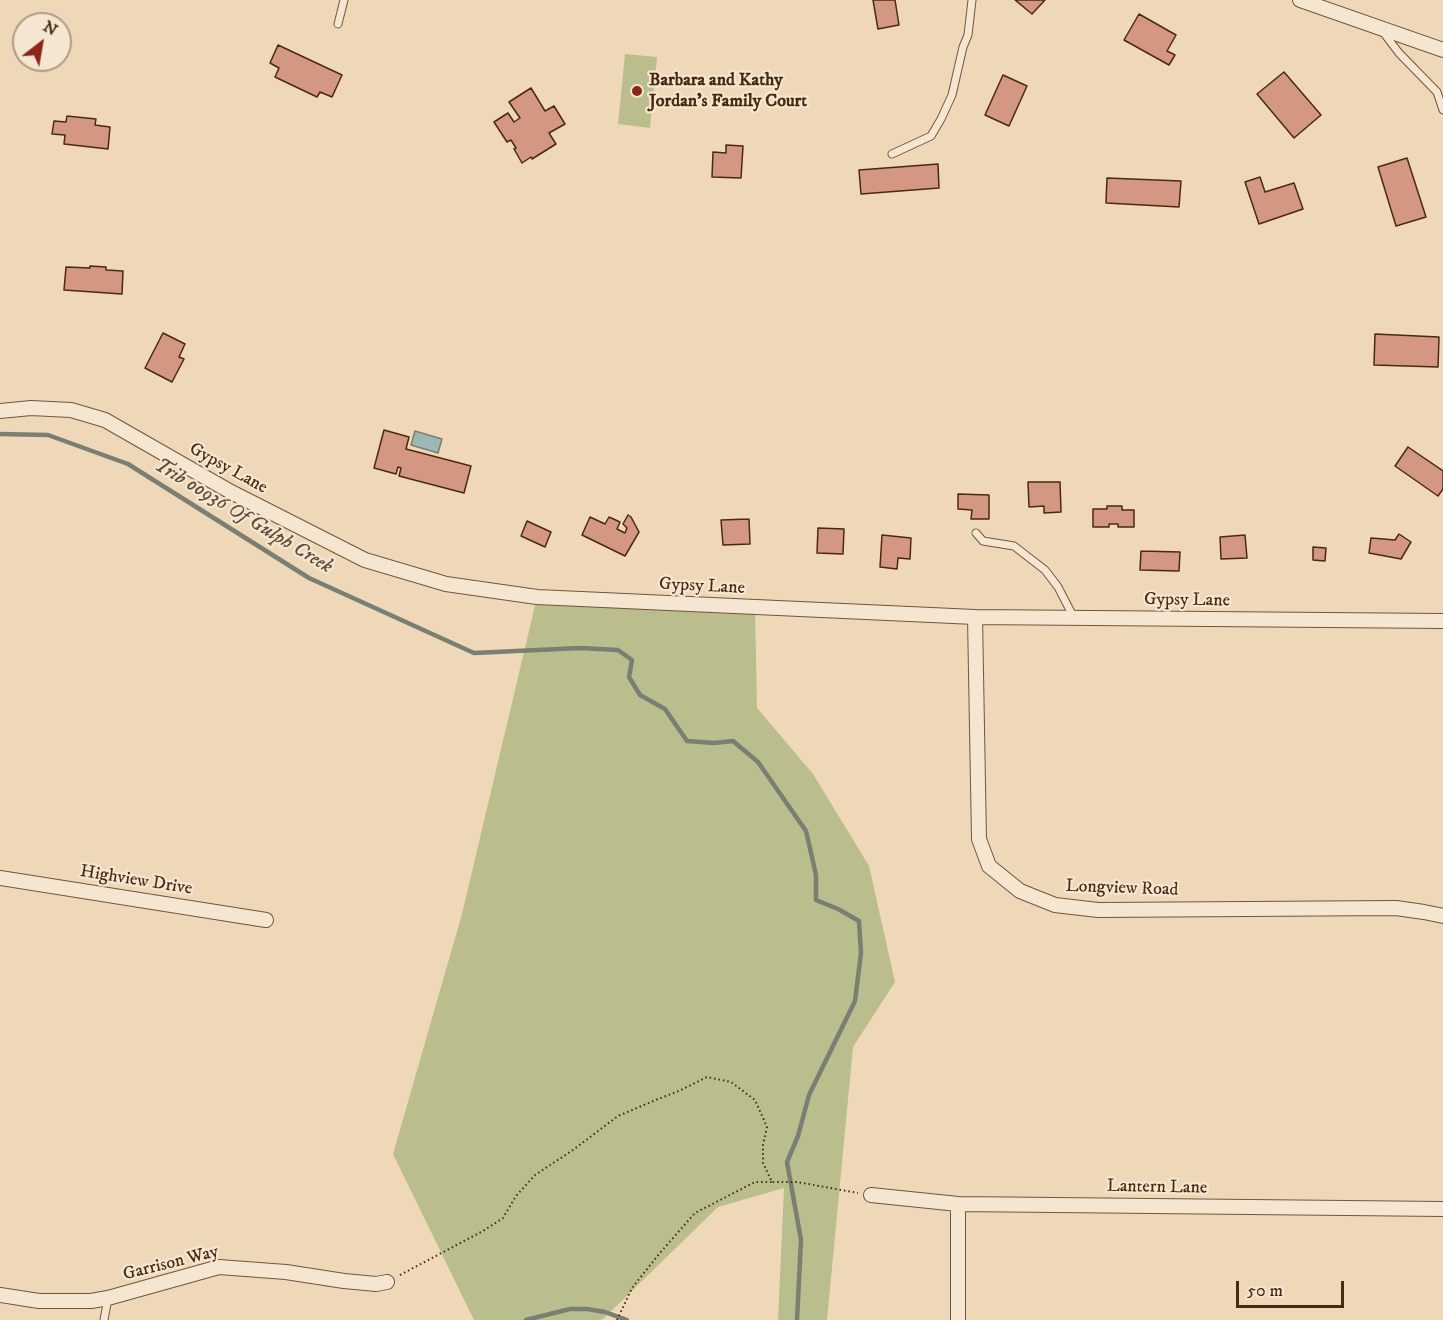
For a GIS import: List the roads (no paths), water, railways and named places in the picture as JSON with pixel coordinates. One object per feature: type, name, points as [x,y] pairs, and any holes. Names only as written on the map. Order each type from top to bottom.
[{"type":"street","points":[[1300,0],[1443,50]]},
{"type":"street","name":"Gypsy Lane","points":[[0,411],[31,408],[71,410],[105,420],[231,492],[365,560],[446,584],[537,597],[975,617],[1443,621]]},
{"type":"street","name":"Longview Road","points":[[975,617],[979,839],[989,866],[1020,891],[1055,905],[1098,910],[1396,908],[1443,916]]},
{"type":"street","name":"Highview Drive","points":[[0,878],[266,920]]},
{"type":"street","name":"Lantern Lane","points":[[871,1195],[958,1204],[1443,1209]]},
{"type":"street","points":[[958,1204],[958,1320]]},
{"type":"street","name":"Garrison Way","points":[[0,1295],[39,1301],[74,1302],[108,1298],[219,1267],[286,1272],[376,1284],[387,1282]]},
{"type":"lane","points":[[338,24],[344,0]]},
{"type":"lane","points":[[892,154],[931,136],[941,119],[952,95],[968,35],[972,0]]},
{"type":"lane","points":[[1380,28],[1399,53],[1437,92],[1443,110]]},
{"type":"lane","points":[[976,533],[983,541],[1014,546],[1045,570],[1058,587],[1074,618]]},
{"type":"lane","points":[[105,1320],[108,1298]]},
{"type":"water","points":[[415,431],[442,439],[438,453],[411,445]]},
{"type":"waterway","name":"Trib 00936 Of Gulph Creek","points":[[0,434],[48,435],[128,464],[309,578],[474,653],[580,648],[618,650],[632,660],[629,677],[640,695],[665,709],[687,741],[714,743],[733,741],[758,762],[806,831],[816,875],[816,900],[859,921],[861,953],[855,1001],[809,1095],[798,1136],[787,1162],[801,1240],[797,1320]]},
{"type":"waterway","points":[[526,1320],[570,1309],[605,1312],[627,1320]]},
{"type":"place","name":"Barbara and Kathy Jordan's Family Court","points":[[637,91]]}]
